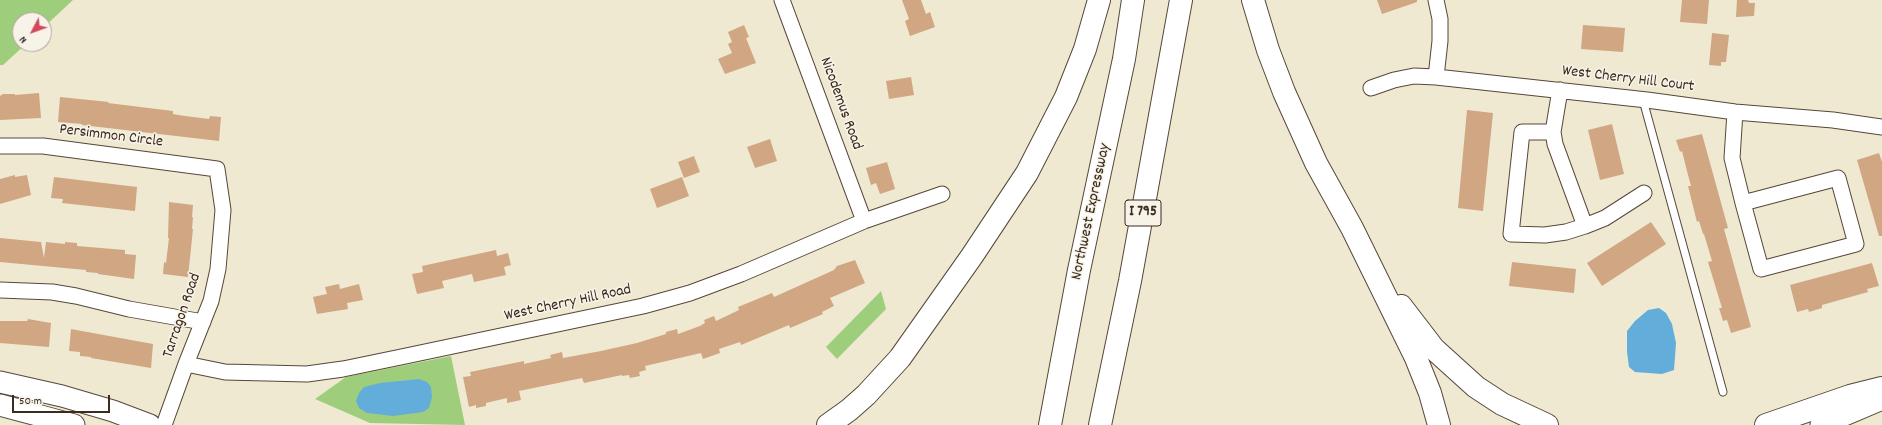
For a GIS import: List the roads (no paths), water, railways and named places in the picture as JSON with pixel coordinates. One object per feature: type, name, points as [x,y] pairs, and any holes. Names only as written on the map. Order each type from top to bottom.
[{"type":"highway","points":[[828,425],[849,410],[866,395],[900,358],[972,256],[1018,186],[1044,142],[1066,97],[1085,49],[1100,0]]},
{"type":"highway","name":"Northwest Expressway","points":[[1050,425],[1079,270],[1124,59],[1134,0]]},
{"type":"highway","name":"I 795","points":[[1100,425],[1130,281],[1180,0]]},
{"type":"highway","points":[[1253,0],[1268,50],[1284,92],[1316,163],[1352,228],[1416,358],[1430,393],[1439,425]]},
{"type":"highway","points":[[1352,228],[1396,299],[1434,349],[1476,387],[1502,404],[1547,425]]},
{"type":"highway","points":[[1041,425],[1079,270]]},
{"type":"highway","points":[[1766,425],[1850,396],[1882,388]]},
{"type":"main road","points":[[0,382],[62,396],[113,411],[150,425]]},
{"type":"main road","points":[[0,405],[74,425]]},
{"type":"main road","points":[[1821,425],[1875,405]]},
{"type":"street","name":"Nicodemus Road","points":[[782,0],[864,221]]},
{"type":"street","points":[[1436,0],[1440,19],[1440,41],[1436,77]]},
{"type":"street","name":"West Cherry Hill Court","points":[[1371,88],[1394,80],[1414,76],[1436,77],[1560,90],[1735,112],[1834,120],[1882,127]]},
{"type":"street","points":[[1560,90],[1554,132],[1561,163],[1585,226]]},
{"type":"street","points":[[1735,112],[1732,158],[1743,203],[1761,269],[1856,244],[1838,178],[1743,203]]},
{"type":"street","points":[[1554,132],[1522,132],[1511,234],[1545,235],[1585,226],[1606,218],[1644,193]]},
{"type":"street","name":"Persimmon Circle","points":[[0,146],[43,146],[217,169]]},
{"type":"street","name":"Tarragon Road","points":[[164,425],[213,295],[218,269],[223,210],[217,169]]},
{"type":"street","name":"West Cherry Hill Road","points":[[186,364],[225,372],[307,374],[343,369],[643,306],[690,293],[741,274],[864,221],[942,194]]},
{"type":"street","points":[[0,290],[28,290],[60,293],[129,310],[203,322]]},
{"type":"lane","points":[[1643,100],[1722,392]]},
{"type":"water","points":[[1659,308],[1666,313],[1672,324],[1676,343],[1674,370],[1662,374],[1635,372],[1629,367],[1627,331],[1635,321],[1648,310]]},
{"type":"water","points":[[419,379],[427,382],[431,387],[432,397],[429,408],[423,412],[393,416],[367,413],[359,408],[356,401],[359,393],[364,387],[380,383]]}]
